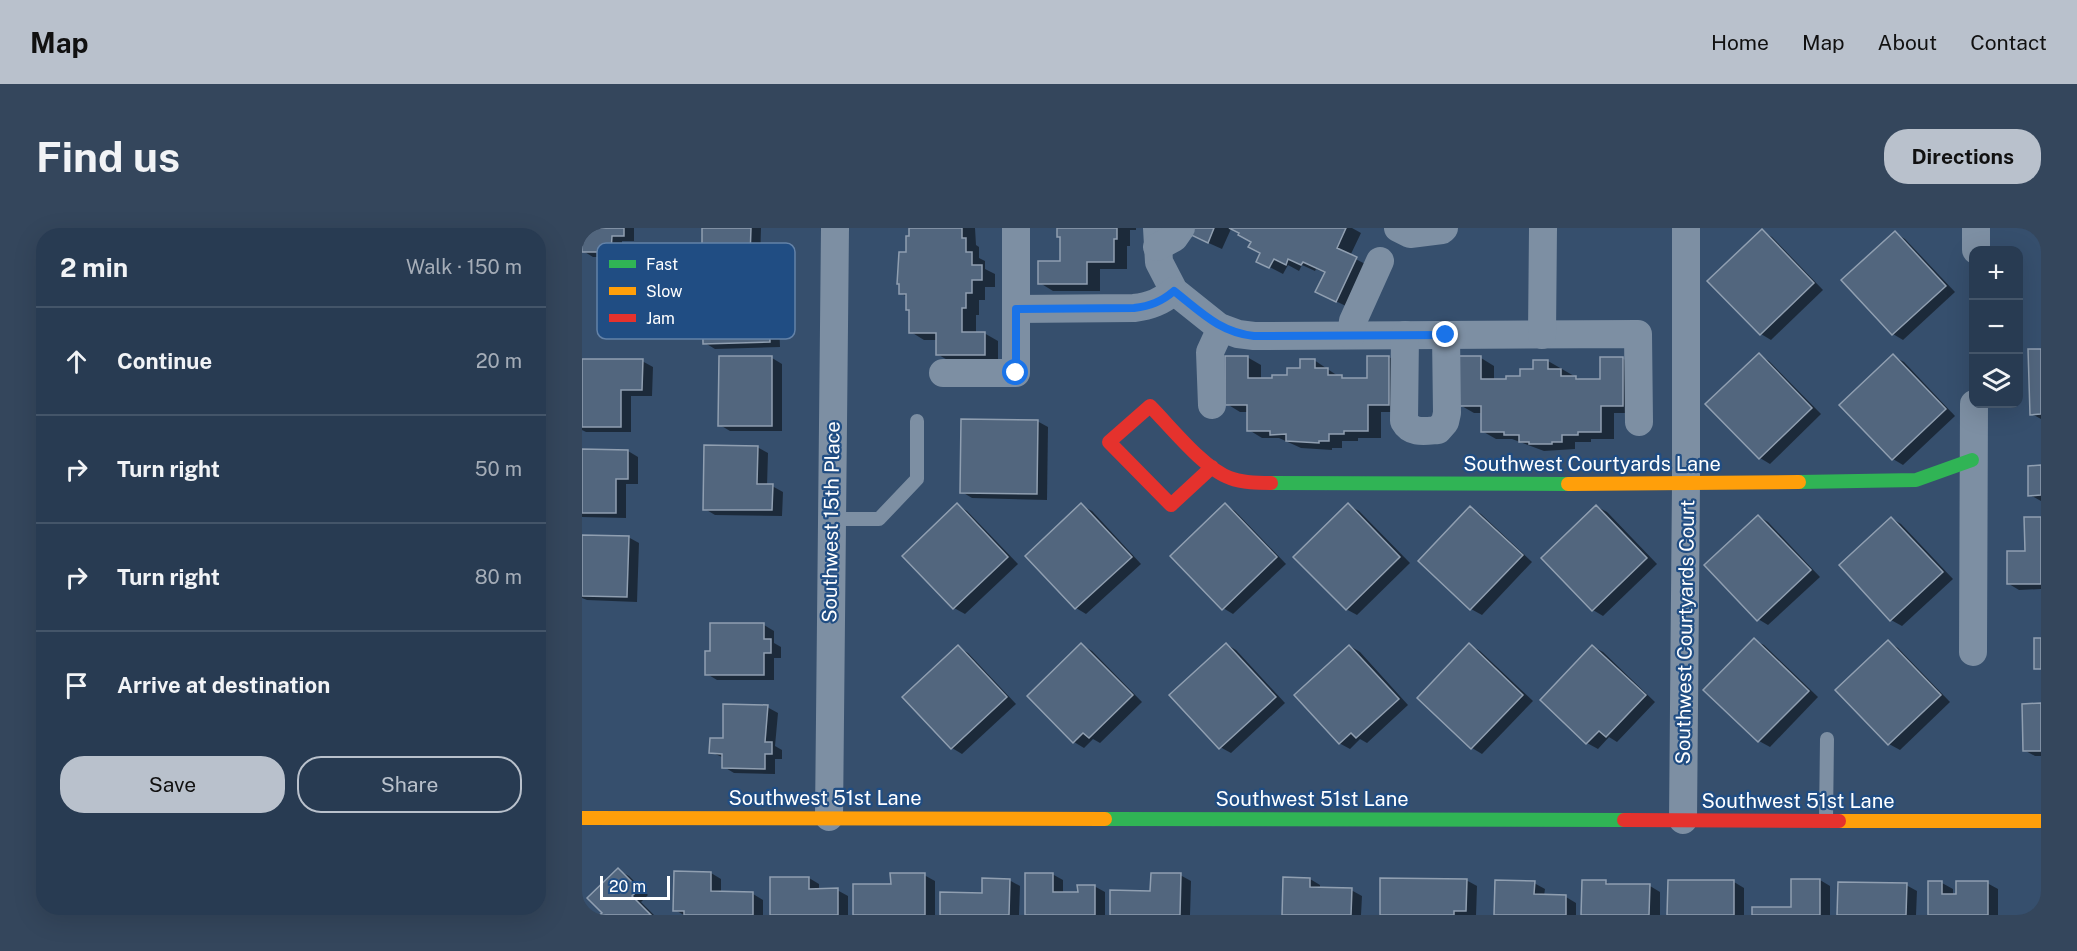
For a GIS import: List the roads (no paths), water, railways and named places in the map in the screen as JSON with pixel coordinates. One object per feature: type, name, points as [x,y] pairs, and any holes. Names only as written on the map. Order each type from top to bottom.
[{"type":"street","name":"Southwest 15th Place","points":[[829,817],[835,228]]},
{"type":"street","points":[[943,373],[1016,373],[1016,228]]},
{"type":"street","points":[[1181,228],[1174,238],[1157,238],[1163,273],[1174,291],[1221,328],[1238,334],[1254,336],[1638,334],[1639,422]]},
{"type":"street","points":[[1398,228],[1410,234],[1444,228]]},
{"type":"street","points":[[1542,335],[1543,228]]},
{"type":"street","name":"Southwest Courtyards Court","points":[[1683,820],[1686,228]]},
{"type":"street","points":[[1976,228],[1976,246]]},
{"type":"street","points":[[1352,335],[1353,321],[1380,261]]},
{"type":"street","points":[[1016,309],[1134,308],[1150,306],[1164,300],[1174,291]]},
{"type":"street","points":[[1212,405],[1210,352],[1221,328]]},
{"type":"street","points":[[1405,335],[1404,421],[1407,427],[1415,431],[1438,430],[1445,422],[1447,413],[1446,335]]},
{"type":"street","name":"Southwest Courtyards Lane","points":[[1212,467],[1172,505],[1109,442],[1150,406],[1212,467],[1229,478],[1254,483],[1686,484],[1916,480],[1972,460]]},
{"type":"street","points":[[1973,652],[1974,408]]},
{"type":"street","name":"Southwest 51st Lane","points":[[582,818],[2041,821]]},
{"type":"lane","points":[[831,519],[879,519],[906,493],[917,479],[917,421]]},
{"type":"lane","points":[[1826,820],[1827,739]]}]
